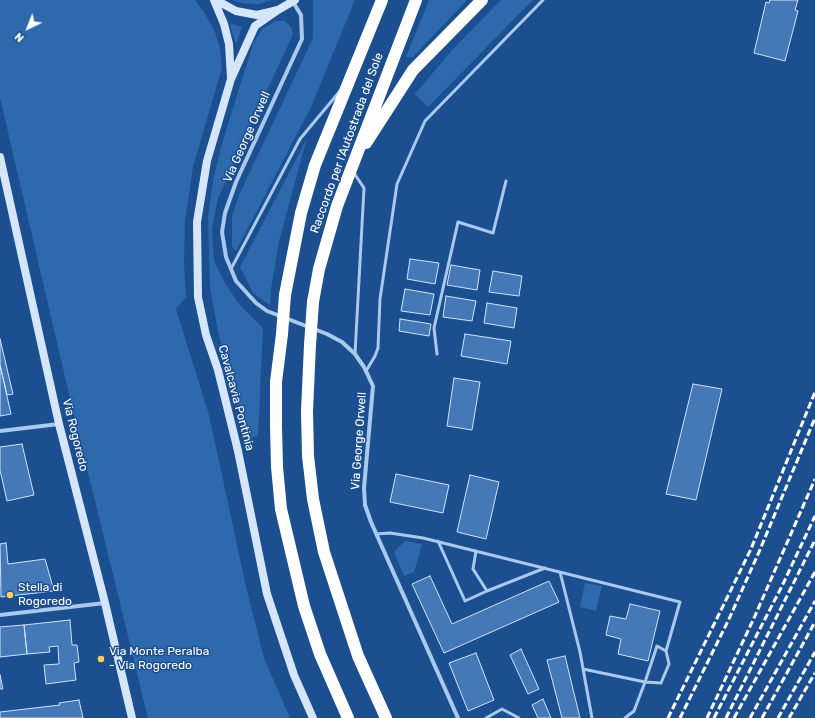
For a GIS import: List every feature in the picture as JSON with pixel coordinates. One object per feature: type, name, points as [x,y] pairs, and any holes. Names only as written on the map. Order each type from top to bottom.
[{"type":"highway","name":"Raccordo per l'Autostrada del Sole","points":[[348,718],[320,654],[304,606],[281,509],[277,467],[276,382],[285,294],[301,213],[315,165],[382,0]]},
{"type":"highway","name":"Raccordo per l'Autostrada del Sole","points":[[386,718],[358,656],[324,552],[313,500],[308,456],[307,374],[314,302],[328,234],[351,168],[416,0]]},
{"type":"highway","points":[[351,168],[386,109],[413,70],[482,0]]},
{"type":"street","points":[[215,0],[229,8],[243,13],[264,14],[278,10],[294,1]]},
{"type":"street","name":"Cavalcavia Pontinia","points":[[215,0],[224,24],[229,44],[231,79]]},
{"type":"street","name":"Via George Orwell","points":[[294,1],[301,15],[302,39],[236,182],[225,213],[222,232],[226,257],[236,281],[247,294],[267,311],[327,334],[342,342],[355,354],[366,371],[373,386],[364,488],[365,505],[376,534],[458,718]]},
{"type":"street","name":"Cavalcavia Pontinia","points":[[278,10],[255,26],[231,79],[207,162],[200,196],[197,222],[198,297],[206,335],[218,370],[238,451],[267,594],[294,675],[313,718]]},
{"type":"street","name":"Via Rogoredo","points":[[0,158],[2,183],[59,424],[105,603],[132,718]]},
{"type":"street","points":[[0,431],[59,424]]},
{"type":"street","points":[[0,615],[105,603]]},
{"type":"lane","points":[[366,371],[378,348],[380,299],[397,184],[425,121],[543,0]]},
{"type":"lane","points":[[231,269],[300,139],[351,77]]},
{"type":"lane","points":[[351,168],[364,188],[355,354]]},
{"type":"lane","points":[[437,354],[434,328],[458,222],[493,233],[506,181]]},
{"type":"lane","points":[[376,534],[390,533],[438,541],[680,602],[666,651],[669,664],[661,683],[646,682],[583,669]]},
{"type":"lane","points":[[438,541],[465,601],[545,568]]},
{"type":"lane","points":[[476,551],[473,569],[487,591]]},
{"type":"lane","points":[[560,572],[583,669],[592,718]]},
{"type":"lane","points":[[625,718],[634,711],[646,682],[657,646],[666,651]]},
{"type":"lane","points":[[486,718],[502,709],[519,718]]},
{"type":"shaded area","points":[[0,0],[195,0],[215,32],[220,49],[222,68],[193,167],[185,221],[184,262],[186,297],[176,309],[209,415],[247,591],[264,658],[290,718],[148,718],[72,407],[0,98]]},
{"type":"shaded area","points":[[233,0],[271,0],[259,4],[241,3]]},
{"type":"shaded area","points":[[313,0],[355,0],[311,107],[236,251],[232,247],[232,216],[239,195],[313,38]]},
{"type":"shaded area","points":[[429,0],[467,0],[413,57],[406,57]]},
{"type":"shaded area","points":[[501,0],[533,0],[428,107],[415,94],[452,50]]},
{"type":"shaded area","points":[[276,21],[285,21],[291,27],[293,34],[218,198],[212,229],[214,261],[226,285],[240,305],[263,328],[258,436],[247,439],[218,332],[210,287],[208,217],[213,181],[221,147],[253,44],[262,29]]},
{"type":"shaded area","points":[[230,25],[242,27],[236,44]]},
{"type":"shaded area","points":[[307,138],[279,241],[271,289],[270,305],[253,293],[240,267]]},
{"type":"shaded area","points":[[405,541],[422,544],[414,572],[404,576],[394,552]]},
{"type":"shaded area","points":[[585,583],[602,586],[596,611],[580,607]]},
{"type":"building","points":[[770,0],[798,0],[795,10],[798,11],[785,61],[754,53],[766,2],[769,3]]},
{"type":"building","points":[[410,259],[439,263],[435,284],[407,279]]},
{"type":"building","points":[[451,265],[480,270],[477,290],[447,285]]},
{"type":"building","points":[[493,271],[522,276],[519,296],[489,292]]},
{"type":"building","points":[[405,289],[434,294],[430,315],[401,311]]},
{"type":"building","points":[[446,296],[476,301],[472,321],[443,317]]},
{"type":"building","points":[[487,303],[517,308],[514,328],[484,323]]},
{"type":"building","points":[[400,319],[431,324],[429,336],[399,331]]},
{"type":"building","points":[[465,334],[511,341],[507,364],[461,356]]},
{"type":"building","points":[[0,339],[13,394],[7,395],[0,365]]},
{"type":"building","points":[[0,365],[11,414],[0,416]]},
{"type":"building","points":[[454,378],[480,382],[472,430],[447,426]]},
{"type":"building","points":[[693,384],[722,389],[696,500],[666,494]]},
{"type":"building","points":[[22,444],[34,495],[7,501],[0,470],[0,447]]},
{"type":"building","points":[[396,474],[449,485],[443,513],[390,502]]},
{"type":"building","points":[[470,475],[499,482],[486,539],[457,532]]},
{"type":"building","points":[[6,543],[8,564],[45,559],[54,591],[1,597],[0,544]]},
{"type":"building","points":[[430,576],[452,624],[549,581],[559,602],[444,653],[412,584]]},
{"type":"building","points":[[630,604],[660,611],[648,661],[618,654],[621,639],[606,635],[610,616],[626,619]]},
{"type":"building","points":[[70,620],[72,645],[77,645],[79,662],[74,663],[76,680],[46,684],[44,665],[59,664],[58,646],[49,647],[50,652],[27,654],[24,625]]},
{"type":"building","points":[[24,625],[27,654],[0,657],[0,627]]},
{"type":"building","points":[[521,649],[539,689],[528,694],[510,655]]},
{"type":"building","points":[[476,653],[494,700],[468,711],[449,663]]},
{"type":"building","points":[[565,656],[580,718],[562,718],[547,660]]},
{"type":"building","points":[[0,675],[3,689],[0,689]]},
{"type":"building","points":[[543,699],[551,718],[538,718],[532,705]]},
{"type":"building","points":[[79,700],[83,718],[0,718],[0,712],[60,705],[59,703]]},
{"type":"railway","points":[[668,718],[751,549],[815,392]]},
{"type":"railway","points":[[680,718],[729,619],[759,552],[815,418]]},
{"type":"railway","points":[[707,718],[754,618],[815,479]]},
{"type":"railway","points":[[714,718],[782,586],[815,516]]},
{"type":"railway","points":[[726,718],[815,540]]},
{"type":"railway","points":[[734,718],[815,572]]},
{"type":"railway","points":[[750,718],[815,601]]},
{"type":"railway","points":[[762,718],[815,622]]},
{"type":"railway","points":[[778,718],[815,652]]},
{"type":"railway","points":[[789,718],[815,673]]},
{"type":"place","name":"Stella di Rogoredo","points":[[10,595]]},
{"type":"place","name":"Via Monte Peralba - Via Rogoredo","points":[[101,659]]}]
